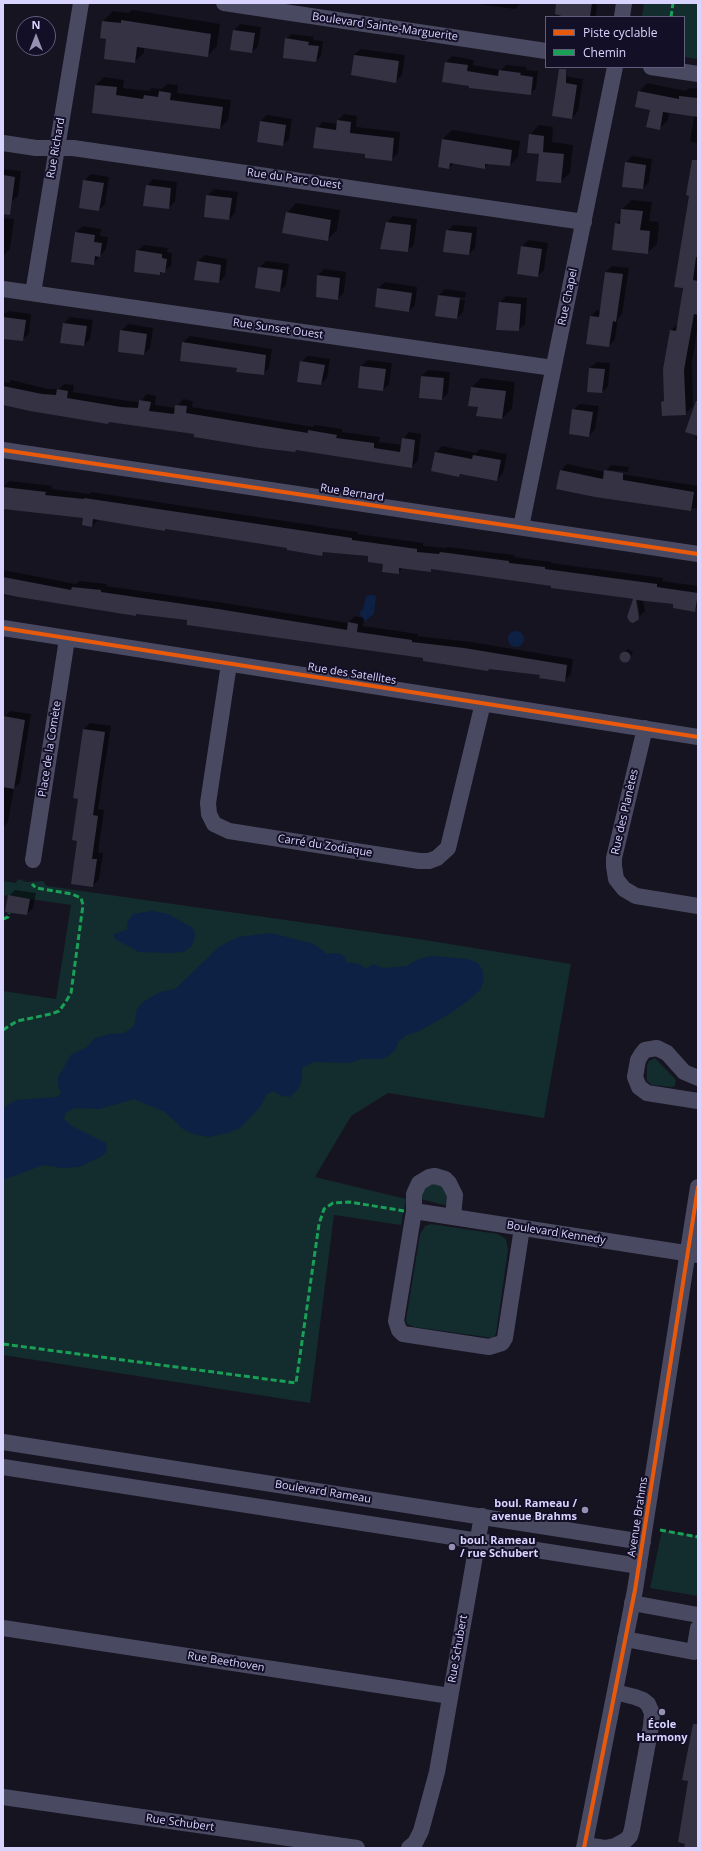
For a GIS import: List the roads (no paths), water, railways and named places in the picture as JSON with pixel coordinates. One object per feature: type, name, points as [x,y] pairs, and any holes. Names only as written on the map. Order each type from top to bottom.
[{"type":"street","name":"Rue Richard","points":[[33,293],[81,3]]},
{"type":"street","name":"Boulevard Sainte-Marguerite","points":[[224,3],[545,51]]},
{"type":"street","points":[[622,16],[624,3]]},
{"type":"street","name":"Rue Chapel","points":[[521,527],[615,68]]},
{"type":"street","points":[[658,68],[698,74]]},
{"type":"street","name":"Rue du Parc Ouest","points":[[3,143],[36,148],[74,148],[584,222]]},
{"type":"street","name":"Rue Sunset Ouest","points":[[3,289],[553,368]]},
{"type":"street","name":"Rue Bernard","points":[[3,450],[698,554]]},
{"type":"street","name":"Rue des Satellites","points":[[3,628],[698,737]]},
{"type":"street","name":"Place de la Comète","points":[[33,860],[67,639]]},
{"type":"street","name":"Carré du Zodiaque","points":[[228,664],[208,803],[209,814],[214,824],[229,831],[418,861],[429,861],[437,858],[448,848],[482,703]]},
{"type":"street","name":"Rue des Planètes","points":[[644,728],[614,858],[616,879],[624,889],[636,896],[698,906]]},
{"type":"street","points":[[698,1078],[684,1072],[667,1053],[657,1048],[645,1050],[641,1055],[638,1060],[635,1077],[639,1088],[647,1093],[698,1101]]},
{"type":"street","points":[[453,1217],[455,1200],[453,1188],[445,1179],[434,1176],[424,1179],[416,1188],[414,1211],[396,1321],[399,1330],[407,1335],[489,1347],[502,1343],[505,1338],[522,1228]]},
{"type":"street","name":"Avenue Brahms","points":[[585,1846],[639,1566],[693,1255],[698,1187]]},
{"type":"street","name":"Boulevard Kennedy","points":[[414,1211],[693,1255]]},
{"type":"street","name":"Boulevard Rameau","points":[[3,1442],[643,1542]]},
{"type":"street","points":[[3,1467],[639,1566]]},
{"type":"street","points":[[175,1494],[179,1470]]},
{"type":"street","name":"Rue Schubert","points":[[409,1848],[418,1838],[434,1783],[482,1516]]},
{"type":"street","points":[[632,1603],[698,1615]]},
{"type":"street","name":"Rue Beethoven","points":[[3,1628],[450,1696]]},
{"type":"street","points":[[625,1639],[694,1652],[698,1628]]},
{"type":"street","points":[[585,1846],[605,1848],[615,1846],[626,1840],[630,1836],[632,1829],[651,1726],[652,1713],[648,1704],[642,1700],[615,1692]]},
{"type":"street","name":"Rue Schubert","points":[[3,1798],[357,1848]]},
{"type":"water","points":[[366,596],[376,596],[374,614],[365,621],[359,613],[363,609]]},
{"type":"water","points":[[516,631],[523,636],[524,639],[519,646],[516,647],[509,642],[508,639],[513,632]]},
{"type":"water","points":[[152,911],[168,914],[193,928],[195,936],[192,946],[183,952],[139,952],[115,939],[114,934],[127,930],[127,923],[133,914]]},
{"type":"water","points":[[271,933],[314,944],[327,954],[339,953],[345,957],[346,962],[359,964],[366,969],[373,964],[384,968],[407,966],[419,959],[432,956],[468,959],[478,963],[482,969],[484,979],[481,989],[470,999],[451,1013],[419,1031],[407,1035],[399,1041],[395,1050],[382,1059],[361,1059],[350,1063],[313,1062],[302,1068],[302,1080],[298,1089],[290,1097],[281,1096],[274,1091],[267,1094],[260,1107],[240,1128],[227,1133],[208,1137],[194,1134],[183,1129],[165,1112],[134,1099],[99,1109],[75,1108],[65,1113],[64,1119],[72,1126],[106,1143],[107,1151],[102,1156],[79,1167],[63,1168],[43,1165],[3,1180],[3,1111],[6,1106],[17,1100],[57,1097],[61,1093],[58,1085],[58,1077],[71,1055],[87,1047],[95,1038],[110,1034],[124,1033],[134,1026],[137,1009],[143,1002],[160,992],[175,989],[220,946],[238,937]]},
{"type":"place","name":"boul. Rameau / avenue Brahms","points":[[585,1510]]},
{"type":"place","name":"boul. Rameau / rue Schubert","points":[[452,1547]]},
{"type":"place","name":"École Harmony","points":[[662,1712]]}]
